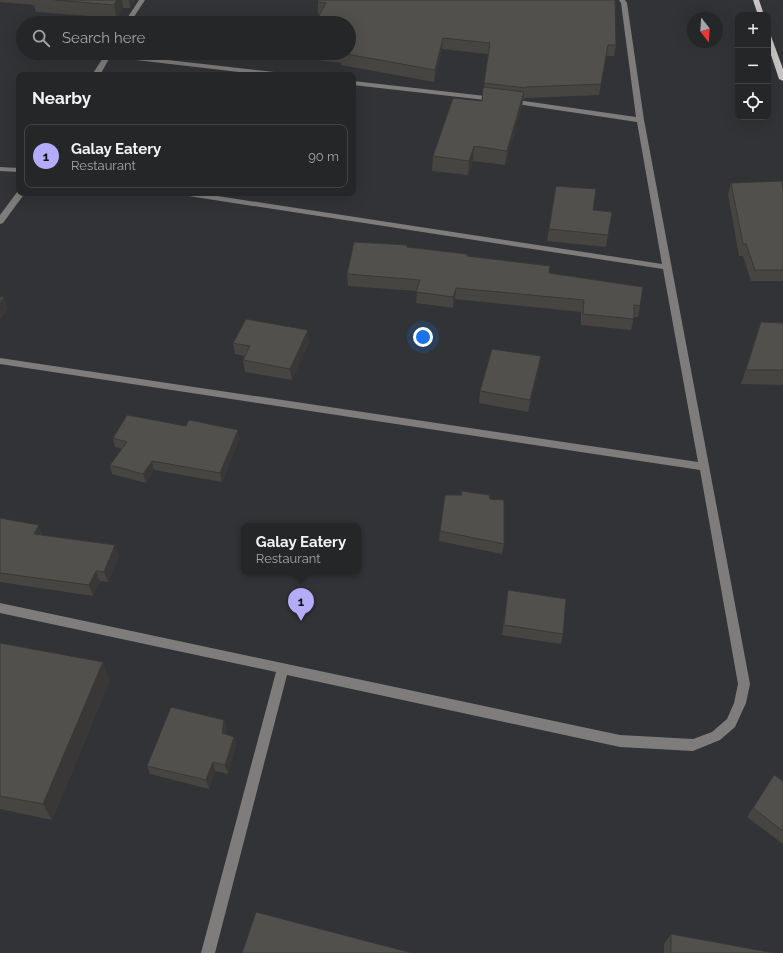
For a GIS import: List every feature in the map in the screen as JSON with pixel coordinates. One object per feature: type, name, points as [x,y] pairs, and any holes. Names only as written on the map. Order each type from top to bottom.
[{"type":"main road","points":[[756,0],[760,12]]},
{"type":"main road","points":[[771,45],[783,79]]},
{"type":"street","points":[[132,16],[142,0]]},
{"type":"street","points":[[0,608],[620,741],[693,745],[716,736],[731,723],[740,703],[744,684],[640,120],[624,3],[622,0]]},
{"type":"street","points":[[98,72],[105,60]]},
{"type":"street","points":[[158,60],[258,72]]},
{"type":"street","points":[[356,83],[503,100],[640,120]]},
{"type":"street","points":[[0,169],[16,170]]},
{"type":"street","points":[[0,222],[19,196]]},
{"type":"street","points":[[202,196],[667,267]]},
{"type":"street","points":[[0,361],[704,467]]},
{"type":"street","points":[[208,953],[283,668]]},
{"type":"building","points":[[55,0],[117,0],[114,5]]},
{"type":"building","points":[[318,0],[615,0],[616,45],[608,45],[601,84],[526,88],[484,83],[490,43],[443,38],[435,70],[356,56],[356,16],[319,16],[326,3],[318,2]]},
{"type":"building","points":[[483,87],[524,92],[507,151],[474,146],[469,161],[433,156],[453,98],[482,101]]},
{"type":"building","points":[[782,181],[783,270],[755,270],[746,244],[743,244],[731,183]]},
{"type":"building","points":[[556,186],[596,189],[593,210],[612,212],[608,235],[549,229]]},
{"type":"building","points":[[354,242],[407,245],[407,247],[467,254],[467,256],[550,266],[549,273],[643,287],[640,306],[634,305],[634,319],[583,314],[584,300],[456,288],[453,297],[416,292],[420,280],[347,274]]},
{"type":"building","points":[[0,297],[4,297],[0,303]]},
{"type":"building","points":[[246,319],[308,330],[290,369],[243,360],[250,346],[233,343]]},
{"type":"building","points":[[761,322],[783,323],[783,370],[746,370]]},
{"type":"building","points":[[492,349],[541,356],[530,400],[480,391]]},
{"type":"building","points":[[127,415],[186,426],[189,420],[238,430],[220,473],[152,461],[143,474],[110,465],[127,442],[113,438]]},
{"type":"building","points":[[461,491],[489,495],[490,499],[504,500],[504,544],[440,531],[445,495],[462,495]]},
{"type":"building","points":[[0,518],[39,525],[34,534],[115,545],[104,572],[96,571],[89,585],[0,573]]},
{"type":"building","points":[[508,590],[566,599],[563,634],[504,625]]},
{"type":"building","points":[[0,643],[103,662],[43,804],[0,796]]},
{"type":"building","points":[[171,707],[224,720],[222,733],[234,737],[225,765],[213,762],[206,780],[147,766]]},
{"type":"building","points":[[774,775],[783,781],[783,831],[753,808]]},
{"type":"building","points":[[256,912],[412,953],[242,953]]},
{"type":"building","points":[[671,934],[774,953],[671,953]]},
{"type":"place","name":"Galay Eatery","points":[[301,621]]}]
